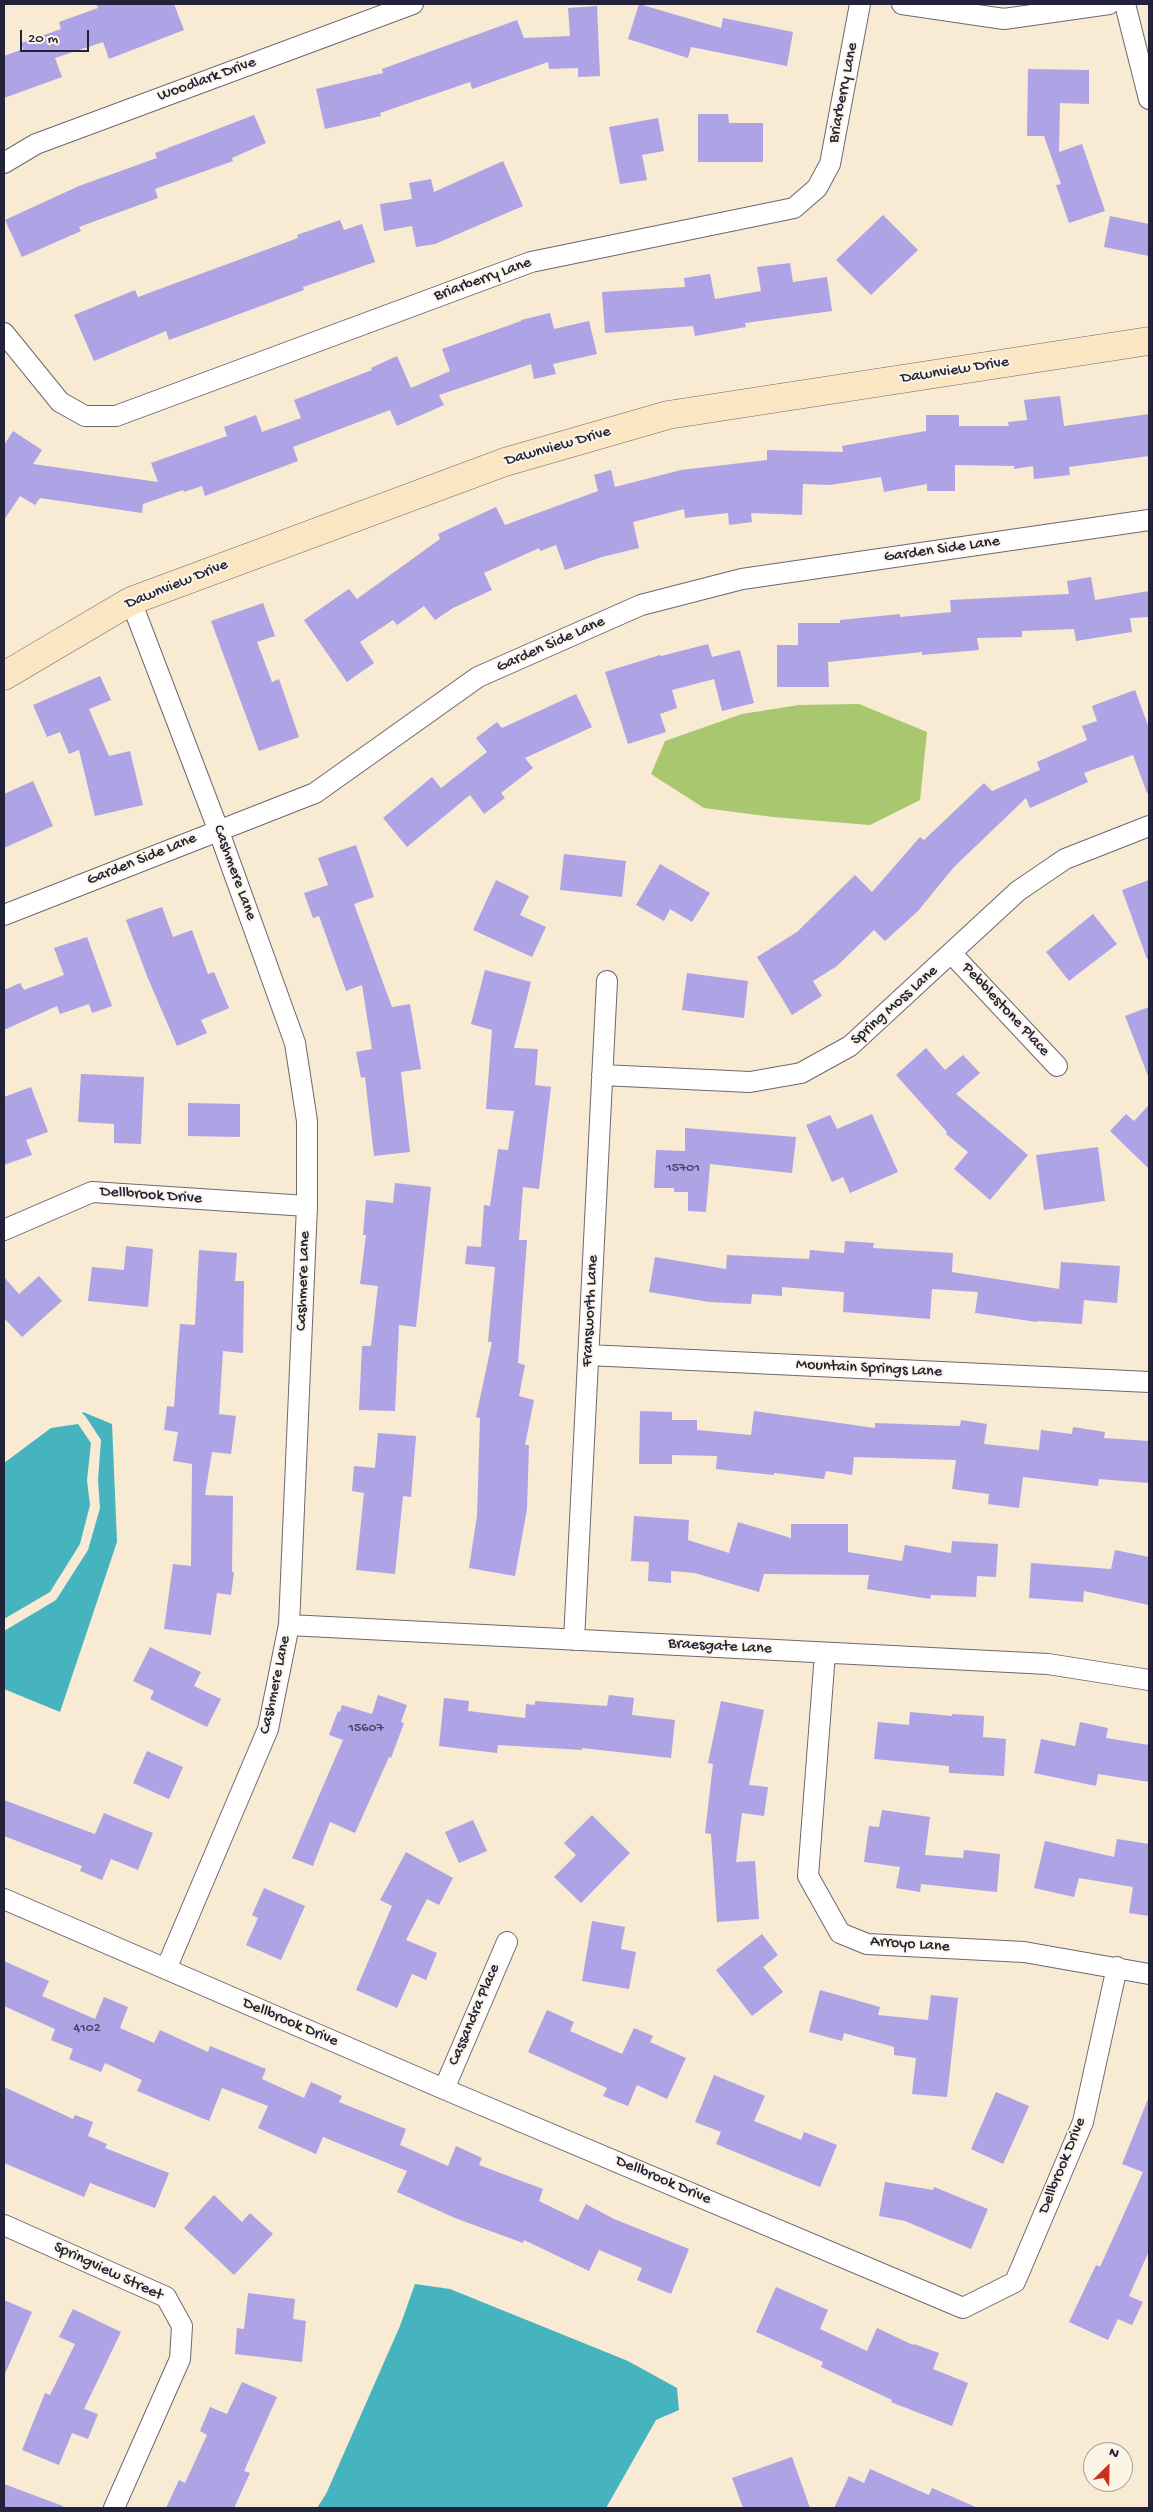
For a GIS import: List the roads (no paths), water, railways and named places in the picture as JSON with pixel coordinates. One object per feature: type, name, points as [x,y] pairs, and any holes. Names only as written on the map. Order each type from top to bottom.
[{"type":"street","name":"Woodlark Drive","points":[[4,163],[36,144],[413,4]]},
{"type":"street","name":"Briarberry Lane","points":[[4,332],[60,402],[85,416],[116,416],[531,262],[794,208],[817,188],[830,164],[860,4]]},
{"type":"street","points":[[902,4],[1004,19],[1109,4]]},
{"type":"street","points":[[1125,4],[1149,99]]},
{"type":"street","name":"Dawnview Drive","points":[[4,676],[132,601],[505,462],[668,415],[1149,341]]},
{"type":"street","name":"Garden Side Lane","points":[[4,915],[218,829],[315,793],[478,677],[641,605],[742,579],[1149,520]]},
{"type":"street","name":"Cashmere Lane","points":[[132,601],[218,829],[295,1043],[307,1121],[307,1206],[289,1625],[268,1729],[166,1969]]},
{"type":"street","name":"Spring Moss Lane","points":[[602,1075],[750,1082],[801,1073],[850,1046],[952,954],[1018,891],[1065,859],[1149,826]]},
{"type":"street","name":"Pebblestone Place","points":[[952,954],[1058,1066]]},
{"type":"street","name":"Fransworth Lane","points":[[574,1640],[607,981]]},
{"type":"street","name":"Dellbrook Drive","points":[[4,1230],[92,1192],[307,1206]]},
{"type":"street","name":"Mountain Springs Lane","points":[[588,1355],[1149,1382]]},
{"type":"street","name":"Braesgate Lane","points":[[289,1625],[1048,1664],[1149,1680]]},
{"type":"street","name":"Arroyo Lane","points":[[825,1653],[808,1876],[840,1933],[868,1944],[1024,1952],[1149,1974]]},
{"type":"street","name":"Dellbrook Drive","points":[[4,1898],[444,2089],[964,2308],[1015,2282],[1083,2122],[1117,1967]]},
{"type":"street","name":"Cassandra Place","points":[[444,2089],[507,1942]]},
{"type":"street","name":"Springview Street","points":[[4,2225],[166,2297],[182,2326],[180,2358],[114,2508]]},
{"type":"water","points":[[83,1412],[112,1424],[117,1542],[60,1712],[4,1689],[4,1631],[56,1600],[88,1550],[100,1508],[98,1480],[101,1440]]},
{"type":"water","points":[[78,1424],[91,1443],[87,1480],[90,1505],[80,1544],[50,1592],[4,1619],[4,1463],[51,1428]]},
{"type":"water","points":[[415,2284],[450,2289],[628,2361],[677,2388],[679,2410],[656,2420],[606,2508],[317,2508],[326,2494],[400,2326]]}]
